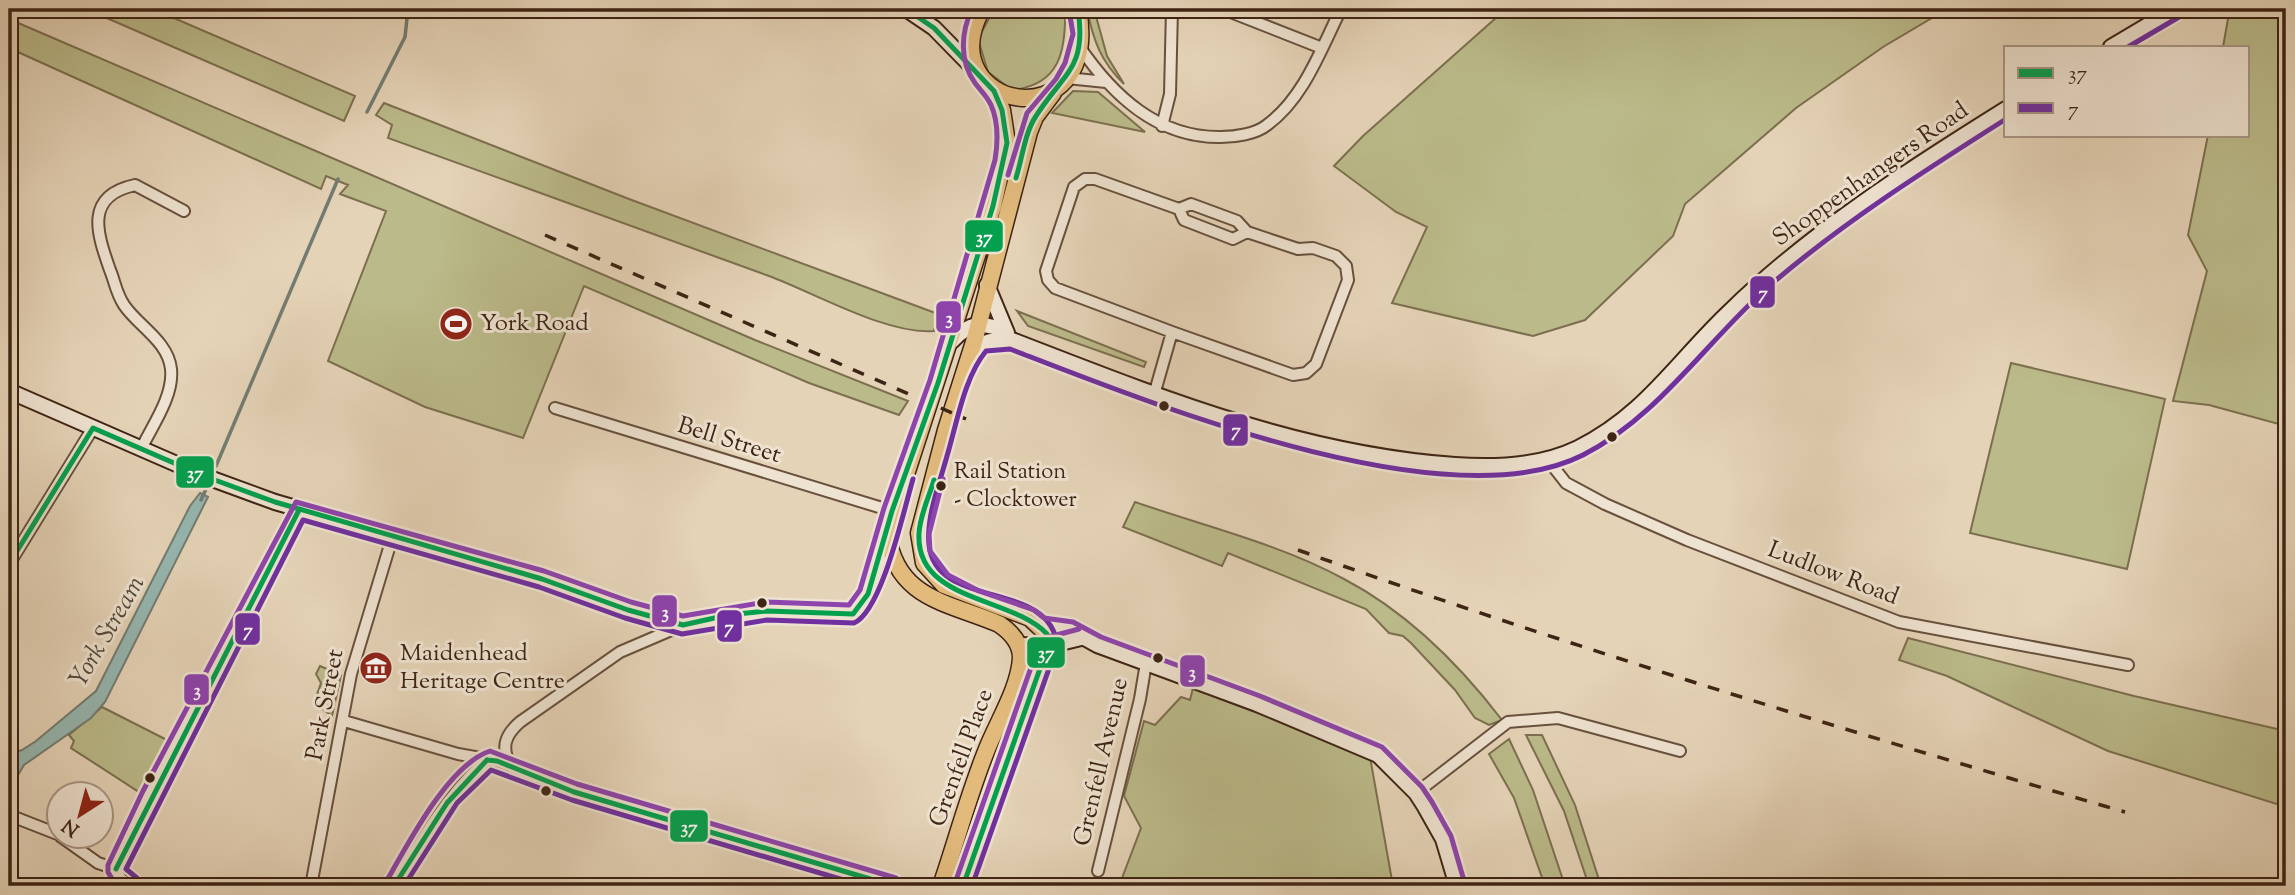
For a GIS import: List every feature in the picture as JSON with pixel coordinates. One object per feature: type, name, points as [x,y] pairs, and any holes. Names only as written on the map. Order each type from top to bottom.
[{"type":"main road","points":[[982,9],[971,42],[982,77],[994,91],[1002,110],[1007,143],[993,206],[952,341],[887,533],[891,558],[922,594],[999,624],[1009,631],[1018,645]]},
{"type":"main road","points":[[1048,646],[1047,634],[1030,618],[944,584],[929,572],[924,563],[919,533],[946,430],[971,355],[1029,132],[1035,117],[1067,78],[1079,46],[1082,35],[1078,9]]},
{"type":"main road","points":[[994,91],[1021,98],[1053,93]]},
{"type":"main road","name":"Grenfell Place","points":[[941,886],[984,755],[1017,676],[1021,657],[1018,645]]},
{"type":"main road","name":"Grenfell Place","points":[[961,883],[1048,646]]},
{"type":"street","points":[[906,9],[934,28],[982,77]]},
{"type":"street","points":[[1223,9],[1322,48]]},
{"type":"street","points":[[1079,46],[1106,82],[1136,109],[1162,126],[1199,137],[1235,137],[1265,127],[1294,99],[1341,9]]},
{"type":"street","points":[[2113,46],[2175,9]]},
{"type":"street","points":[[1162,126],[1170,94],[1168,10]]},
{"type":"street","points":[[1067,78],[1106,82]]},
{"type":"street","name":"Shoppenhangers Road","points":[[979,324],[987,323],[1009,336],[1154,395],[1279,436],[1415,464],[1469,467],[1548,460],[1607,431],[1643,405],[1729,311],[1794,254],[1856,208],[2004,110]]},
{"type":"street","points":[[1085,178],[1095,179],[1179,209],[1191,204],[1237,221],[1247,232],[1298,249],[1313,248],[1336,256],[1346,267],[1348,280],[1316,364],[1306,373],[1293,375],[1172,332],[1055,288],[1048,280],[1046,271],[1074,187],[1085,178]]},
{"type":"street","points":[[141,449],[170,387],[171,367],[163,347],[125,308],[116,292],[97,231],[99,211],[119,188],[135,185],[184,211]]},
{"type":"street","points":[[1179,209],[1184,220],[1233,239],[1247,232]]},
{"type":"street","points":[[988,285],[1009,336]]},
{"type":"street","points":[[952,341],[962,330],[979,324]]},
{"type":"street","points":[[1154,395],[1172,332]]},
{"type":"street","name":"Shoppenhangers Road","points":[[971,355],[979,344],[1009,336]]},
{"type":"street","points":[[9,391],[204,476],[299,510],[393,535],[683,625]]},
{"type":"street","name":"Bell Street","points":[[555,408],[892,512]]},
{"type":"street","points":[[9,564],[93,428]]},
{"type":"street","name":"Ludlow Road","points":[[1548,460],[1566,483],[1605,504],[1687,540],[1899,622],[2127,665]]},
{"type":"street","points":[[116,869],[156,784],[299,510]]},
{"type":"street","points":[[511,767],[504,753],[508,733],[620,652],[683,625],[728,615],[766,611],[853,614],[868,594],[887,533]]},
{"type":"street","name":"Park Street","points":[[312,886],[351,674],[393,535]]},
{"type":"street","points":[[1041,626],[1070,630],[1081,638],[1257,704],[1367,750],[1389,764],[1416,793],[1443,839],[1457,886]]},
{"type":"street","points":[[1018,645],[1048,646],[1081,638]]},
{"type":"street","name":"Grenfell Avenue","points":[[1098,871],[1146,663]]},
{"type":"street","points":[[1416,793],[1508,722],[1558,718],[1680,751]]},
{"type":"street","points":[[344,721],[511,767],[574,792],[894,886]]},
{"type":"street","points":[[394,886],[432,824],[469,775],[487,760]]},
{"type":"street","points":[[9,815],[46,830]]},
{"type":"street","points":[[80,850],[98,863],[116,869],[121,879],[132,886]]},
{"type":"shaded area","points":[[86,9],[153,9],[355,96],[344,121]]},
{"type":"shaded area","points":[[994,9],[1065,9],[1061,52],[1057,63],[1041,81],[1012,90],[988,72],[978,39]]},
{"type":"shaded area","points":[[1087,9],[1094,9],[1107,56],[1124,84],[1099,50]]},
{"type":"shaded area","points":[[1506,9],[1947,9],[1883,47],[1796,108],[1685,204],[1673,236],[1585,320],[1533,336],[1392,303],[1427,227],[1396,212],[1334,166],[1363,136]]},
{"type":"shaded area","points":[[2229,13],[2286,19],[2286,426],[2209,405],[2173,401],[2207,271],[2188,235],[2208,136],[2250,136],[2250,46],[2223,46]]},
{"type":"shaded area","name":"York Road","points":[[9,19],[755,340],[908,401],[899,415],[809,383],[584,286],[523,438],[425,407],[328,361],[386,211],[340,194],[348,185],[326,176],[321,189],[9,48]]},
{"type":"shaded area","points":[[1073,91],[1098,92],[1145,132],[1052,113]]},
{"type":"shaded area","points":[[384,103],[629,199],[938,314],[934,331],[915,330],[873,320],[769,276],[388,138],[392,125],[376,115]]},
{"type":"shaded area","points":[[1017,311],[1146,362],[1144,367],[1028,326]]},
{"type":"shaded area","points":[[2011,363],[2165,399],[2127,569],[1970,533]]},
{"type":"shaded area","points":[[1135,502],[1294,556],[1367,592],[1410,623],[1450,659],[1502,720],[1489,725],[1475,718],[1455,690],[1411,643],[1403,636],[1389,633],[1366,609],[1228,553],[1222,566],[1123,527]]},
{"type":"shaded area","points":[[1908,638],[2134,696],[2286,731],[2286,807],[2108,751],[1947,676],[1899,660]]},
{"type":"shaded area","points":[[320,666],[341,675],[332,716],[314,703],[321,683],[316,674]]},
{"type":"shaded area","points":[[1193,688],[1370,757],[1393,886],[1119,886],[1141,828],[1124,796],[1144,721],[1155,725],[1181,697],[1190,700]]},
{"type":"shaded area","points":[[102,707],[169,741],[142,794],[71,748],[74,741],[69,735]]},
{"type":"shaded area","points":[[1526,735],[1542,735],[1575,805],[1601,886],[1589,886],[1564,811]]},
{"type":"shaded area","points":[[1509,739],[1533,790],[1565,886],[1545,886],[1514,798],[1489,754]]},
{"type":"water","name":"York Stream","points":[[200,493],[208,497],[105,702],[91,718],[24,765],[11,787],[9,802],[9,754],[36,741],[96,691],[190,506]]},
{"type":"waterway","name":"York Stream","points":[[367,112],[405,37],[408,9]]},
{"type":"waterway","name":"York Stream","points":[[216,466],[338,179]]},
{"type":"waterway","name":"York Stream","points":[[201,500],[206,489]]},
{"type":"railway","points":[[545,235],[966,419]]},
{"type":"railway","points":[[1298,550],[1709,687],[2125,812]]},
{"type":"transit line","name":"37","points":[[9,564],[93,428],[204,476],[275,502],[542,579],[628,610],[683,625],[728,615],[767,611],[853,614],[868,594],[892,511],[938,383],[993,206],[1007,143],[1002,110],[994,91],[934,28],[906,9]]},
{"type":"transit line","name":"3","points":[[116,886],[108,872],[108,865],[143,791],[296,502],[544,571],[631,602],[683,616],[766,602],[849,605],[860,590],[884,508],[930,380],[995,160],[997,132],[994,112],[970,74],[964,56],[964,37],[972,9]]},
{"type":"transit line","name":"37","points":[[1016,178],[1032,122],[1076,58],[1080,29],[1078,9]]},
{"type":"transit line","name":"3","points":[[1008,175],[1027,113],[1056,79],[1065,63],[1073,34],[1069,10]]},
{"type":"transit line","name":"7","points":[[2130,46],[2179,17]]},
{"type":"transit line","name":"7","points":[[972,886],[1057,646],[1050,625],[1036,611],[951,579],[936,566],[929,545],[932,511],[962,401],[972,374],[986,351],[1010,349],[1215,424],[1296,447],[1378,465],[1455,475],[1525,472],[1583,455],[1610,439],[1658,400],[1745,308],[1796,264],[1884,198],[2004,120]]},
{"type":"transit line","name":"7","points":[[137,878],[126,869],[303,520],[539,587],[625,618],[682,634],[767,620],[854,623],[864,615],[883,580],[913,479]]},
{"type":"transit line","name":"3","points":[[943,479],[929,534],[930,551],[948,575],[979,591],[1034,610],[1044,618],[1073,622],[1101,637],[1260,696],[1382,747],[1422,787],[1432,802],[1451,836],[1465,884]]},
{"type":"transit line","name":"37","points":[[934,480],[919,533],[922,556],[932,573],[968,595],[1031,622],[1047,634],[1048,646],[963,886]]},
{"type":"transit line","name":"37","points":[[116,869],[299,510]]},
{"type":"transit line","name":"3","points":[[955,883],[1040,642],[1045,638],[1079,629]]},
{"type":"transit line","name":"3","points":[[386,882],[444,789],[474,759],[490,751],[577,784],[896,878]]},
{"type":"transit line","name":"37","points":[[487,760],[497,761],[574,792],[894,886]]},
{"type":"transit line","name":"37","points":[[394,886],[447,803],[487,760]]},
{"type":"transit line","name":"7","points":[[404,886],[457,803],[491,770],[572,800],[864,886]]},
{"type":"place","name":"York Road","points":[[456,324]]},
{"type":"place","name":"Rail Station - Clocktower","points":[[941,486]]},
{"type":"place","name":"Maidenhead Heritage Centre","points":[[376,668]]}]
